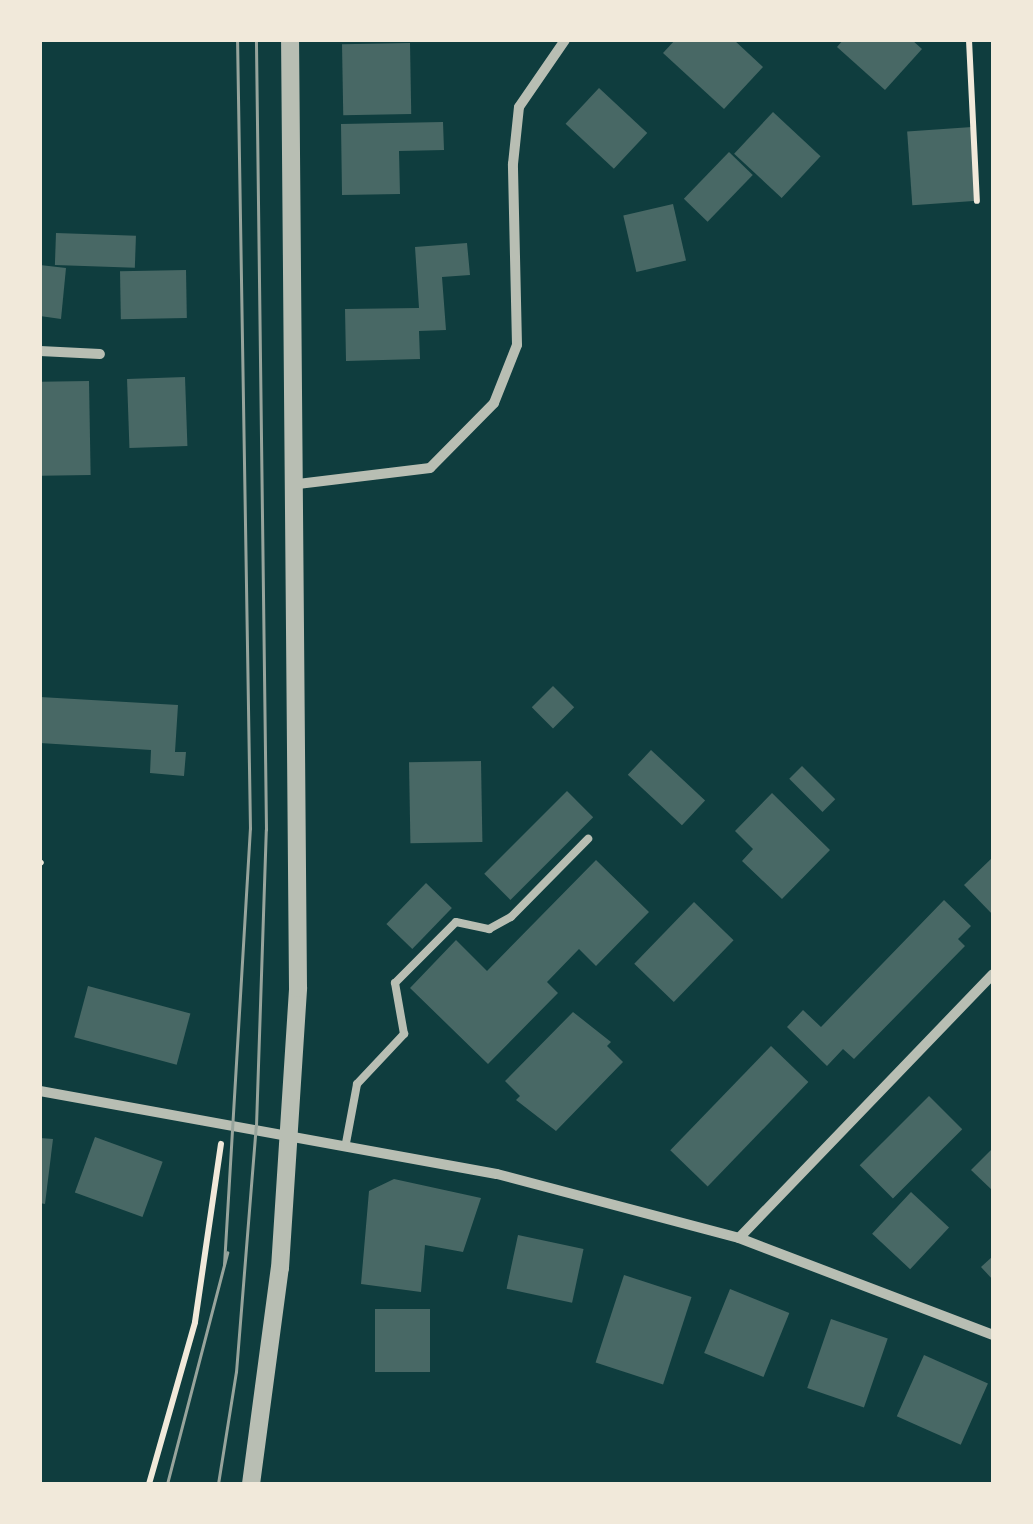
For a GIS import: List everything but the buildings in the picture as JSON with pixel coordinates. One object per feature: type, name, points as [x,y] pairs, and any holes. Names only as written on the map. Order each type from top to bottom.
[{"type":"street","points":[[251,1484],[292,1132],[298,484],[290,40]]},
{"type":"street","points":[[298,484],[430,468],[494,403],[517,346],[513,164],[520,108],[565,40]]},
{"type":"street","points":[[40,351],[100,354]]},
{"type":"street","points":[[739,1238],[993,974]]},
{"type":"street","points":[[40,1091],[292,1132],[496,1174],[739,1238],[993,1335]]},
{"type":"lane","points":[[346,1144],[357,1084],[404,1034],[395,983],[456,922],[489,928],[511,916],[588,839]]},
{"type":"path","points":[[968,40],[977,201]]},
{"type":"path","points":[[149,1484],[195,1322],[224,1123]]},
{"type":"tram line","points":[[224,1265],[250,829],[237,40]]},
{"type":"tram line","points":[[218,1484],[236,1372],[256,1126],[266,830],[256,40]]},
{"type":"tram line","points":[[167,1484],[227,1253]]}]
